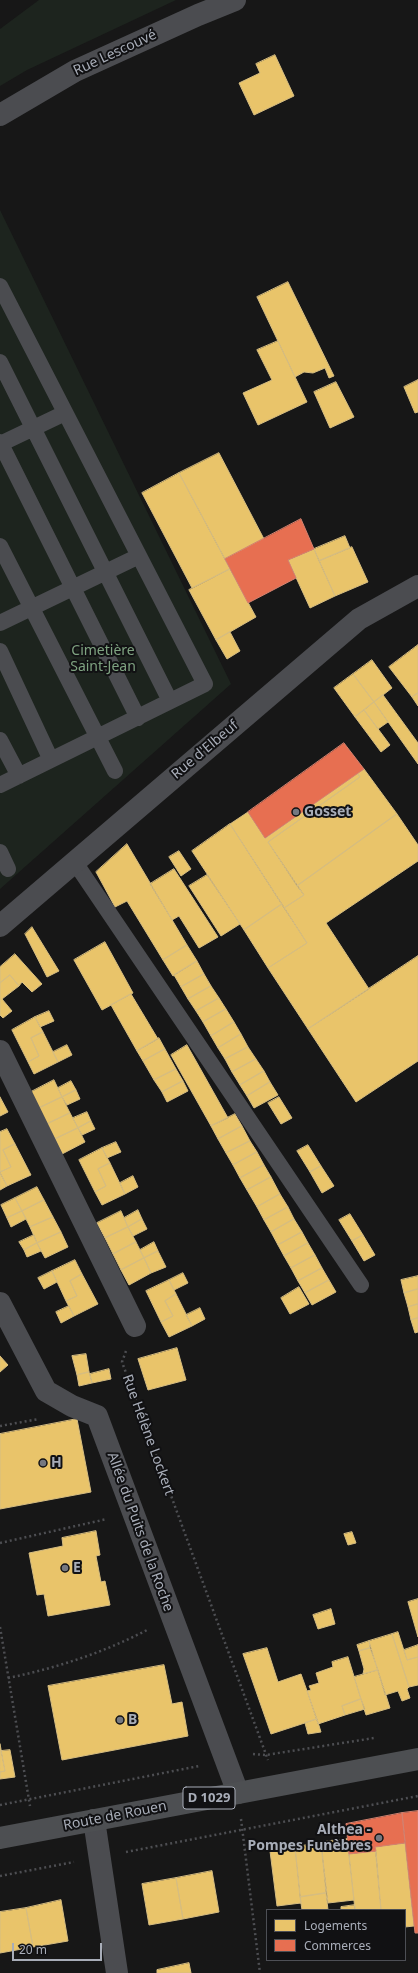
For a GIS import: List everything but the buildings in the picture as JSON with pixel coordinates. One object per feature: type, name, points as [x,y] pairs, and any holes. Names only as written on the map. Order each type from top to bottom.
[{"type":"main road","name":"Route de Rouen","points":[[0,1838],[418,1759]]},
{"type":"street","name":"Rue Lescouvé","points":[[0,115],[75,71],[198,15],[235,0]]},
{"type":"street","name":"Rue d'Elbeuf","points":[[0,926],[74,861],[359,619],[418,586]]},
{"type":"street","points":[[0,1051],[135,1326]]},
{"type":"street","name":"Allée du Puits de la Roche","points":[[0,1303],[46,1391],[72,1406],[97,1416],[238,1793]]},
{"type":"street","points":[[94,1820],[117,1973]]},
{"type":"lane","points":[[0,286],[205,684],[0,785]]},
{"type":"lane","points":[[0,362],[170,701]]},
{"type":"lane","points":[[65,413],[0,443],[138,718]]},
{"type":"lane","points":[[0,546],[115,771]]},
{"type":"lane","points":[[0,623],[139,556]]},
{"type":"lane","points":[[0,651],[51,760]]},
{"type":"lane","points":[[0,740],[19,776]]},
{"type":"lane","points":[[0,852],[8,869]]},
{"type":"lane","points":[[74,861],[361,1285]]},
{"type":"path","name":"Rue Hélène Lockert","points":[[135,1326],[122,1362],[277,1785]]},
{"type":"path","points":[[0,1543],[133,1513]]},
{"type":"path","points":[[8,1678],[47,1670],[129,1640],[172,1618]]},
{"type":"path","points":[[0,1627],[34,1831]]},
{"type":"path","points":[[238,1793],[260,1973]]},
{"type":"path","points":[[0,1876],[242,1831],[418,1796]]},
{"type":"green space","points":[[39,0],[176,0],[27,70],[0,86],[0,29]]},
{"type":"green space","name":"Cimetière Saint-Jean","points":[[0,210],[231,684],[0,889]]},
{"type":"place","name":"Gosset","points":[[296,812]]},
{"type":"place","name":"H","points":[[43,1463]]},
{"type":"place","name":"E","points":[[65,1568]]},
{"type":"place","name":"B","points":[[120,1720]]},
{"type":"place","name":"Althea - Pompes Funèbres","points":[[379,1838]]}]
